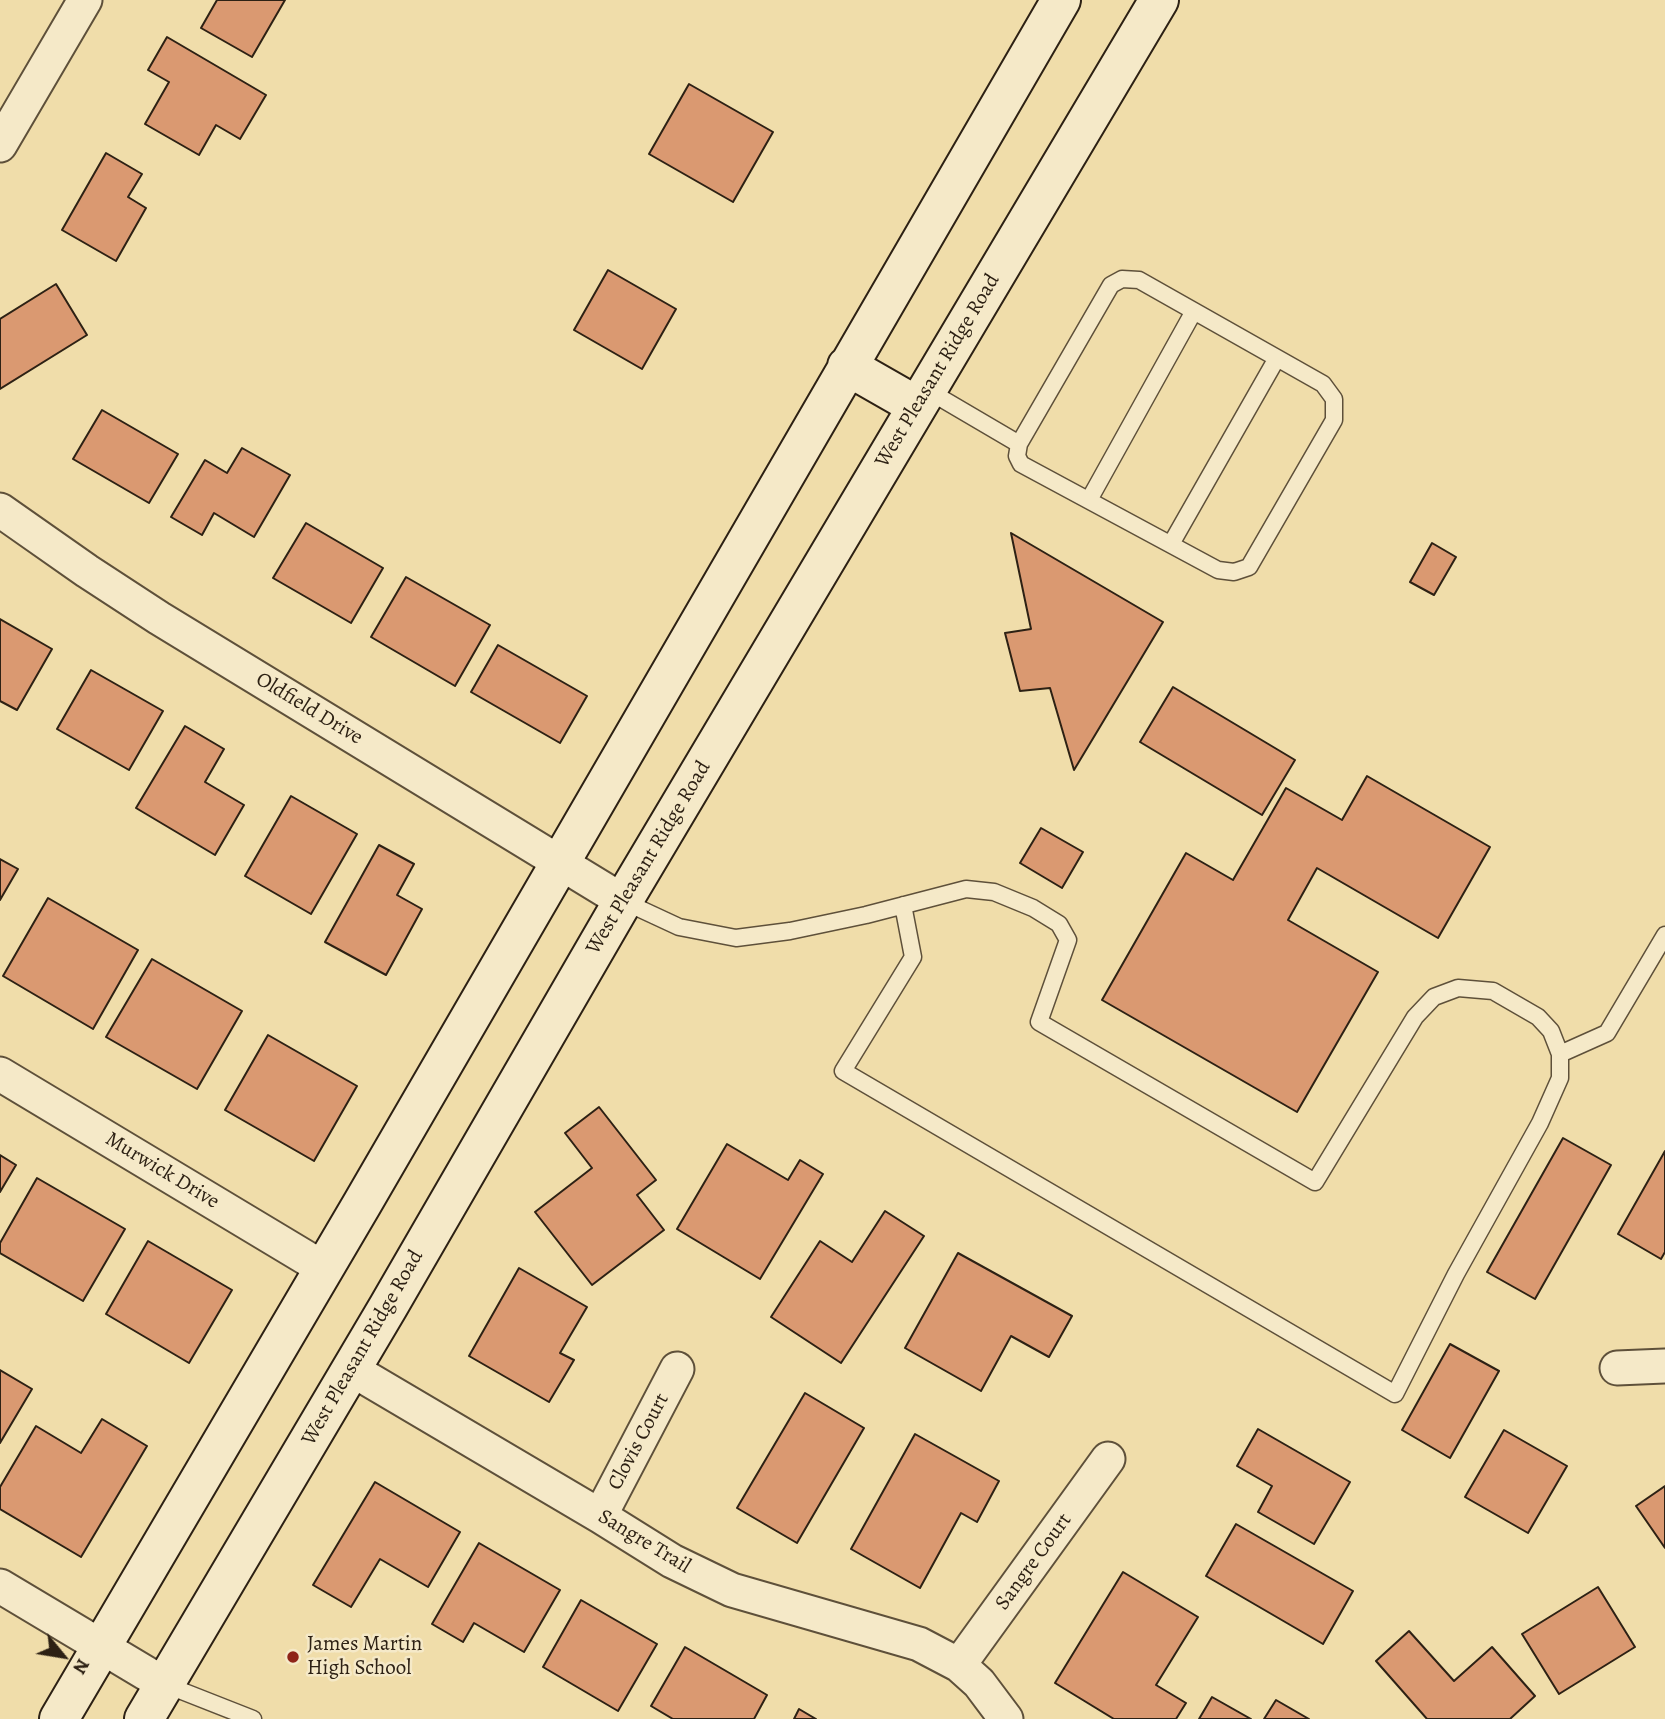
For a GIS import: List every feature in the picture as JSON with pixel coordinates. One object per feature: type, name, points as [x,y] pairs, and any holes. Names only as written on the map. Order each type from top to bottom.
[{"type":"main road","points":[[59,1719],[1061,0]]},
{"type":"main road","name":"West Pleasant Ridge Road","points":[[144,1719],[623,901],[1159,0]]},
{"type":"main road","points":[[848,366],[922,398]]},
{"type":"street","points":[[0,145],[85,0]]},
{"type":"street","name":"Oldfield Drive","points":[[0,510],[159,618],[623,901]]},
{"type":"street","name":"Murwick Drive","points":[[0,1074],[323,1268]]},
{"type":"street","points":[[1617,1368],[1665,1366]]},
{"type":"street","name":"Sangre Trail","points":[[351,1369],[672,1561],[732,1590],[919,1644],[959,1665],[979,1684],[1006,1719]]},
{"type":"street","name":"Clovis Court","points":[[600,1516],[677,1369]]},
{"type":"street","name":"Sangre Court","points":[[959,1665],[1108,1459]]},
{"type":"street","points":[[0,1586],[164,1684]]},
{"type":"lane","points":[[1122,279],[1139,280],[1194,311],[1323,384],[1334,399],[1334,420],[1328,431],[1249,567],[1234,572],[1218,570],[1021,464],[1017,456],[1019,444],[1111,285],[1122,279]]},
{"type":"lane","points":[[1089,500],[1194,311]]},
{"type":"lane","points":[[1171,544],[1277,358]]},
{"type":"lane","points":[[922,398],[1019,444]]},
{"type":"lane","points":[[623,901],[679,927],[736,938],[790,931],[966,889],[993,892],[1033,908],[1059,923],[1068,940],[1039,1022],[1315,1182],[1415,1017],[1434,997],[1458,988],[1493,991],[1538,1017],[1551,1031],[1560,1054],[1560,1078],[1540,1124],[1456,1274],[1395,1394],[843,1070],[913,957],[903,905]]},
{"type":"lane","points":[[1560,1054],[1607,1033],[1665,935]]},
{"type":"lane","points":[[164,1684],[253,1719]]},
{"type":"building","points":[[217,0],[285,0],[252,57],[201,28]]},
{"type":"building","points":[[167,37],[266,95],[240,139],[216,125],[199,155],[145,124],[169,82],[148,70]]},
{"type":"building","points":[[689,84],[773,132],[733,202],[649,154]]},
{"type":"building","points":[[106,153],[142,174],[128,197],[146,208],[116,261],[62,230]]},
{"type":"building","points":[[608,270],[676,309],[642,369],[574,330]]},
{"type":"building","points":[[56,284],[87,335],[0,389],[0,319]]},
{"type":"building","points":[[102,410],[178,454],[149,503],[73,459]]},
{"type":"building","points":[[242,448],[290,475],[254,537],[214,513],[202,535],[171,517],[205,460],[227,473]]},
{"type":"building","points":[[306,523],[383,568],[351,623],[273,578]]},
{"type":"building","points":[[1011,533],[1163,622],[1074,770],[1050,688],[1020,691],[1005,633],[1031,629]]},
{"type":"building","points":[[1432,543],[1456,557],[1434,595],[1410,582]]},
{"type":"building","points":[[406,577],[490,625],[455,686],[371,637]]},
{"type":"building","points":[[0,619],[52,649],[17,710],[0,701]]},
{"type":"building","points":[[498,645],[587,696],[560,743],[471,692]]},
{"type":"building","points":[[91,670],[163,711],[129,770],[57,729]]},
{"type":"building","points":[[1173,687],[1295,760],[1262,815],[1140,742]]},
{"type":"building","points":[[185,726],[224,749],[205,782],[244,805],[215,855],[136,808]]},
{"type":"building","points":[[1367,776],[1490,847],[1438,938],[1317,868],[1288,920],[1378,972],[1297,1112],[1102,1000],[1186,853],[1233,880],[1286,788],[1342,820]]},
{"type":"building","points":[[291,796],[357,834],[311,914],[245,876]]},
{"type":"building","points":[[1041,828],[1083,852],[1062,888],[1020,863]]},
{"type":"building","points":[[379,845],[414,864],[397,895],[422,909],[386,975],[325,942]]},
{"type":"building","points":[[0,859],[18,869],[0,900]]},
{"type":"building","points":[[48,898],[138,950],[93,1029],[3,976]]},
{"type":"building","points":[[152,959],[242,1011],[197,1089],[106,1037]]},
{"type":"building","points":[[268,1035],[357,1086],[314,1161],[225,1110]]},
{"type":"building","points":[[599,1107],[656,1180],[637,1195],[664,1230],[592,1285],[535,1212],[592,1168],[565,1133]]},
{"type":"building","points":[[1563,1138],[1611,1165],[1535,1299],[1487,1272]]},
{"type":"building","points":[[727,1144],[788,1180],[800,1160],[823,1174],[760,1279],[677,1229]]},
{"type":"building","points":[[1665,1151],[1665,1252],[1661,1259],[1618,1234]]},
{"type":"building","points":[[0,1155],[16,1165],[0,1192]]},
{"type":"building","points":[[37,1178],[125,1229],[83,1301],[0,1253],[0,1243]]},
{"type":"building","points":[[885,1211],[924,1236],[841,1363],[771,1317],[820,1241],[852,1262]]},
{"type":"building","points":[[148,1241],[232,1290],[189,1363],[106,1314]]},
{"type":"building","points":[[958,1253],[1072,1316],[1049,1357],[1011,1336],[981,1391],[905,1348]]},
{"type":"building","points":[[519,1268],[587,1307],[560,1353],[574,1360],[549,1402],[469,1356]]},
{"type":"building","points":[[1450,1344],[1499,1371],[1450,1458],[1402,1430]]},
{"type":"building","points":[[0,1370],[32,1389],[0,1443]]},
{"type":"building","points":[[805,1393],[864,1428],[797,1543],[737,1508]]},
{"type":"building","points":[[102,1419],[147,1446],[81,1557],[0,1509],[0,1487],[36,1426],[81,1453]]},
{"type":"building","points":[[1258,1429],[1350,1482],[1314,1544],[1258,1512],[1272,1486],[1237,1466]]},
{"type":"building","points":[[1504,1430],[1567,1466],[1528,1533],[1465,1497]]},
{"type":"building","points":[[915,1434],[999,1481],[977,1522],[961,1513],[920,1588],[851,1549]]},
{"type":"building","points":[[375,1482],[460,1532],[428,1587],[380,1559],[351,1607],[313,1585]]},
{"type":"building","points":[[1665,1486],[1665,1548],[1636,1506]]},
{"type":"building","points":[[1236,1524],[1353,1591],[1323,1644],[1206,1576]]},
{"type":"building","points":[[479,1543],[560,1590],[524,1652],[474,1623],[463,1642],[432,1624]]},
{"type":"building","points":[[1123,1572],[1198,1617],[1156,1685],[1186,1703],[1176,1719],[1114,1719],[1055,1683]]},
{"type":"building","points":[[1598,1587],[1635,1647],[1559,1694],[1522,1634]]},
{"type":"building","points":[[581,1600],[657,1644],[618,1711],[543,1667]]},
{"type":"building","points":[[1409,1631],[1454,1681],[1492,1647],[1535,1696],[1510,1719],[1427,1719],[1376,1661]]},
{"type":"building","points":[[685,1647],[767,1695],[754,1719],[673,1719],[651,1706]]},
{"type":"building","points":[[1212,1697],[1251,1719],[1199,1719]]},
{"type":"building","points":[[1276,1700],[1309,1719],[1264,1719]]},
{"type":"building","points":[[799,1709],[816,1719],[794,1719]]},
{"type":"place","name":"James Martin High School","points":[[293,1657]]}]
